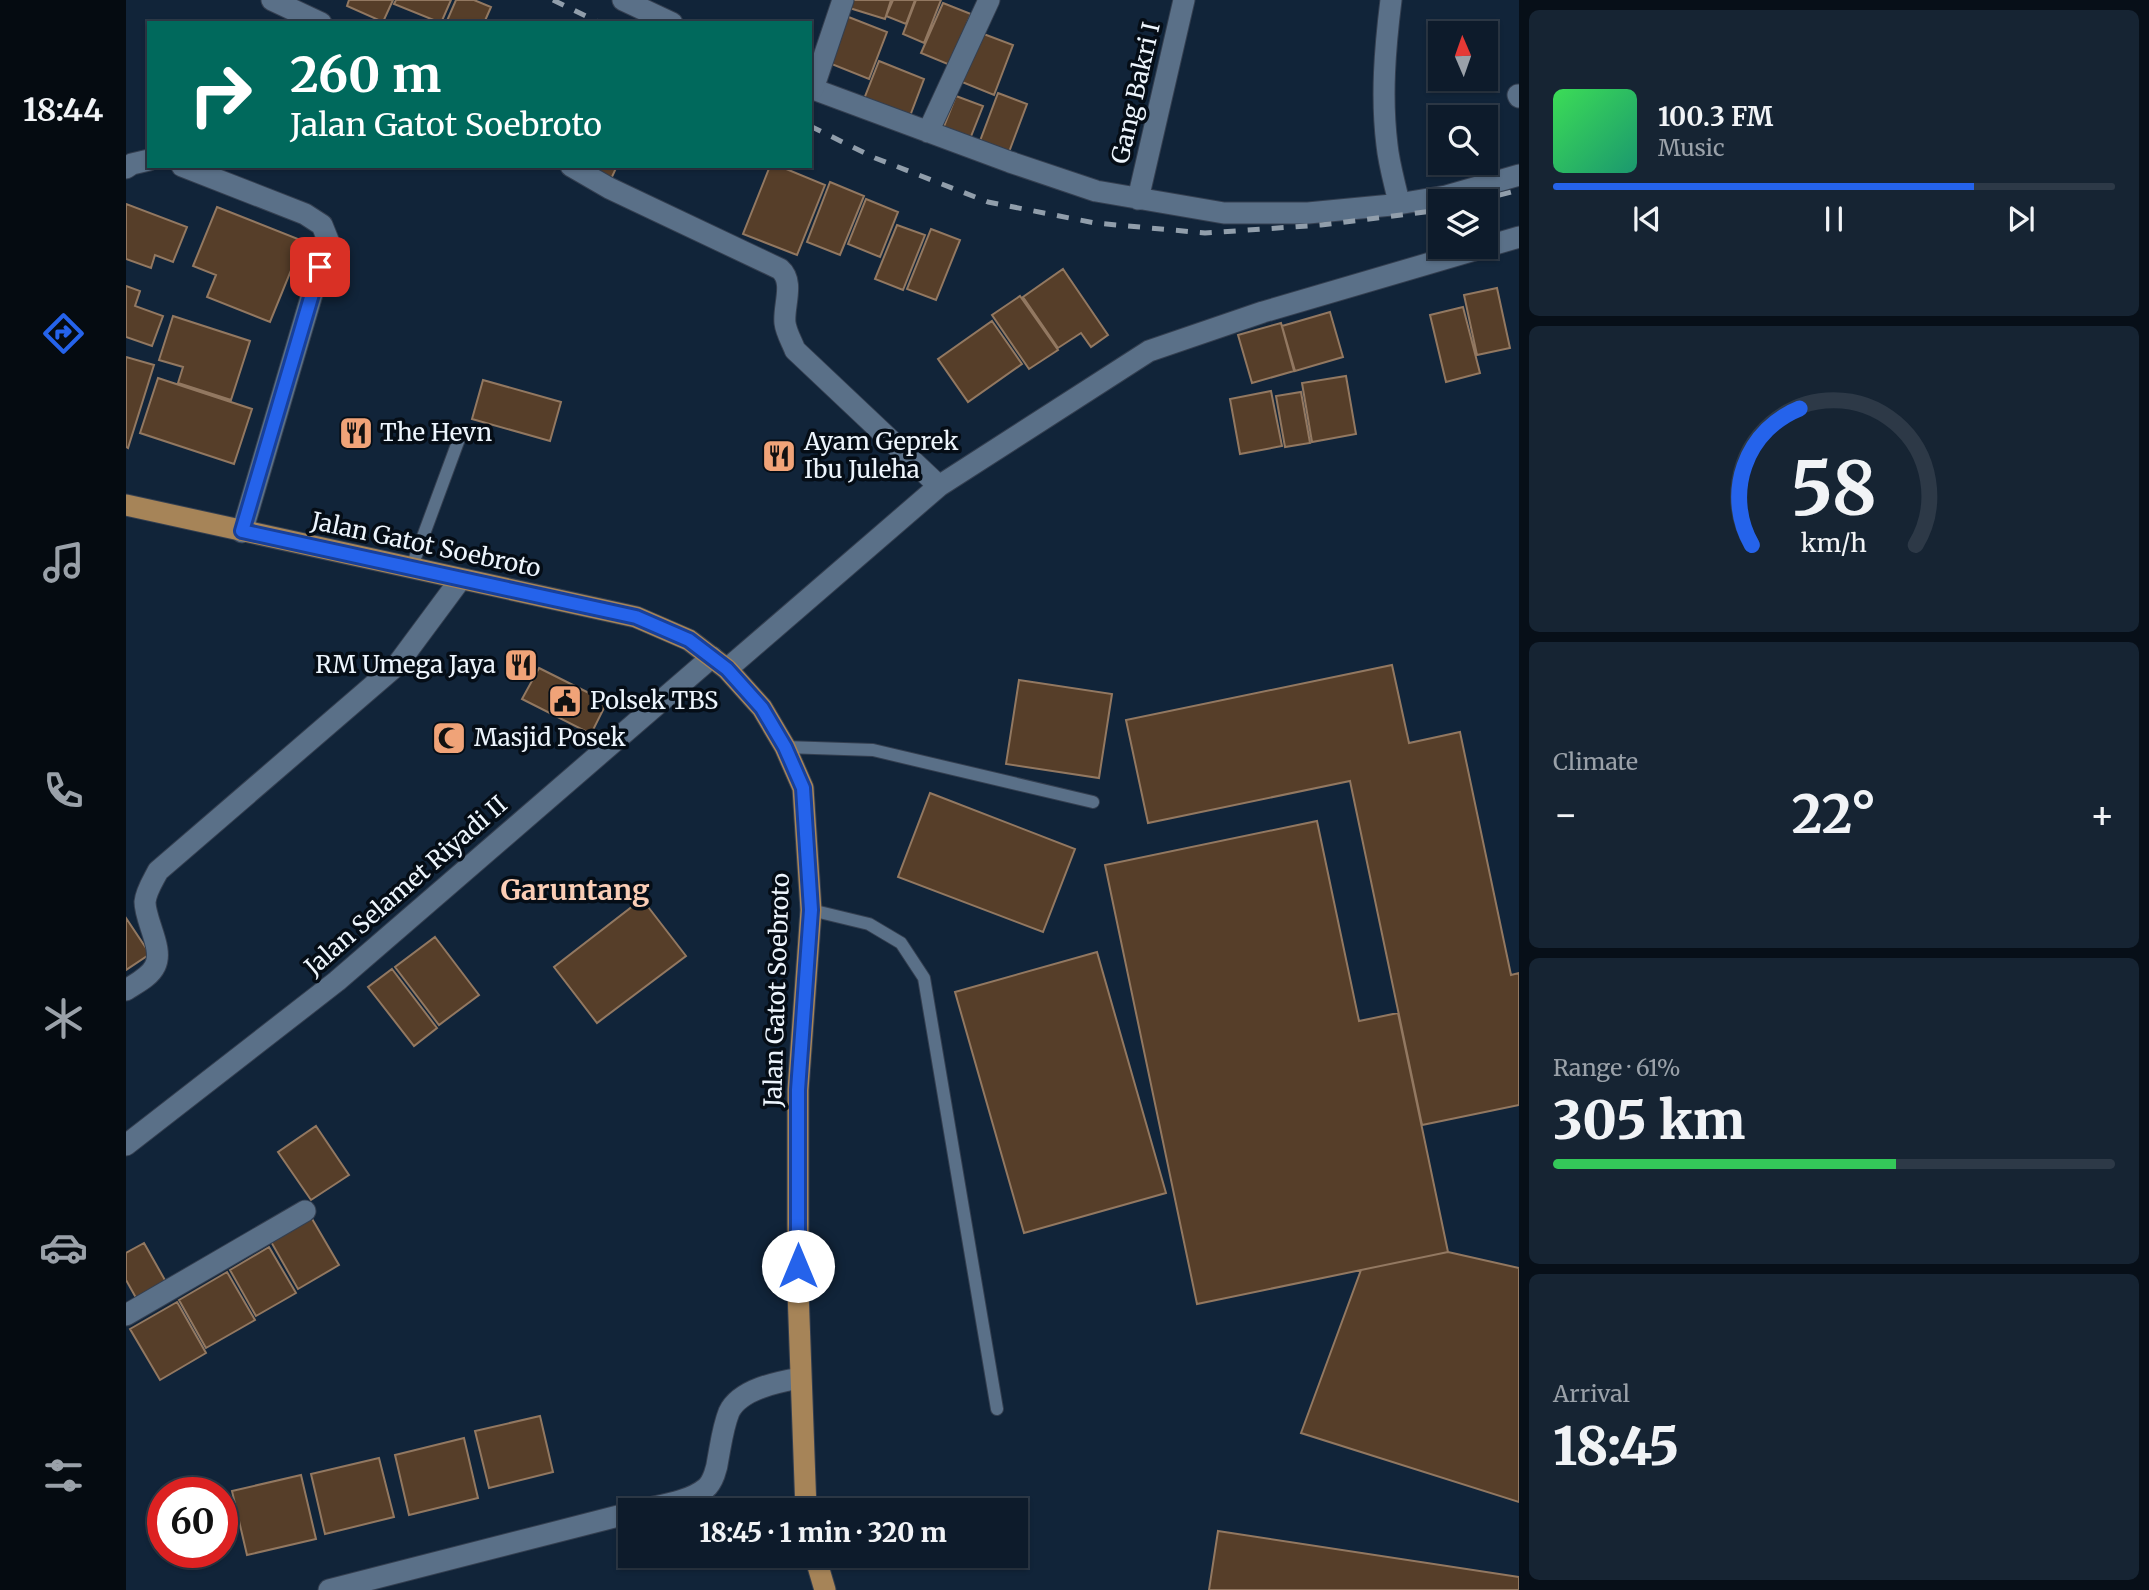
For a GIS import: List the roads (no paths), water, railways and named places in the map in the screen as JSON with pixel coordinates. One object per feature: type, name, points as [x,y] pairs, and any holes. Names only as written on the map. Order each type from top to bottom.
[{"type":"main road","name":"Jalan Gatot Soebroto","points":[[126,505],[636,617],[689,640],[719,663],[762,708],[785,747],[803,788],[811,910],[798,1090],[798,1291],[805,1498]]},
{"type":"main road","points":[[819,1568],[825,1590]]},
{"type":"street","points":[[272,0],[317,21]]},
{"type":"street","points":[[623,0],[668,21]]},
{"type":"street","points":[[843,0],[812,88],[1096,191],[1224,213],[1308,213],[1446,196],[1519,175]]},
{"type":"street","points":[[929,132],[989,0]]},
{"type":"street","name":"Gang Bakri I","points":[[1138,199],[1184,0]]},
{"type":"street","points":[[1391,0],[1384,85],[1387,147],[1399,203]]},
{"type":"street","points":[[126,168],[132,163],[147,160]]},
{"type":"street","points":[[187,168],[305,214],[322,225],[328,240],[242,531]]},
{"type":"street","points":[[574,168],[609,188],[780,269],[788,284],[785,324],[795,350],[939,486]]},
{"type":"street","name":"Jalan Selamet Riyadi II","points":[[126,1144],[337,981],[719,663],[939,486],[1149,351],[1263,312],[1519,237]]},
{"type":"street","points":[[126,990],[149,974],[155,966],[157,947],[150,929],[145,902],[158,872],[397,666],[460,580]]},
{"type":"street","points":[[126,1315],[305,1211]]},
{"type":"street","points":[[688,1498],[708,1486],[717,1467],[722,1433],[730,1409],[768,1383],[800,1377]]},
{"type":"street","points":[[329,1590],[618,1516]]},
{"type":"lane","points":[[411,569],[462,431]]},
{"type":"lane","points":[[785,747],[873,750],[1093,802]]},
{"type":"lane","points":[[811,910],[869,924],[901,943],[924,978],[996,1409]]},
{"type":"railway","points":[[553,0],[596,21]]},
{"type":"railway","points":[[812,127],[875,158],[988,202],[1095,223],[1205,233],[1321,225],[1428,212]]},
{"type":"railway","points":[[1498,195],[1519,190]]},
{"type":"place","name":"The Hevn","points":[[356,433]]},
{"type":"place","name":"Ayam Geprek Ibu Juleha","points":[[779,456]]},
{"type":"place","name":"RM Umega Jaya","points":[[521,665]]},
{"type":"place","name":"Polsek TBS","points":[[565,701]]},
{"type":"place","name":"Masjid Posek","points":[[449,738]]},
{"type":"district","name":"Garuntang","points":[[575,890]]}]
